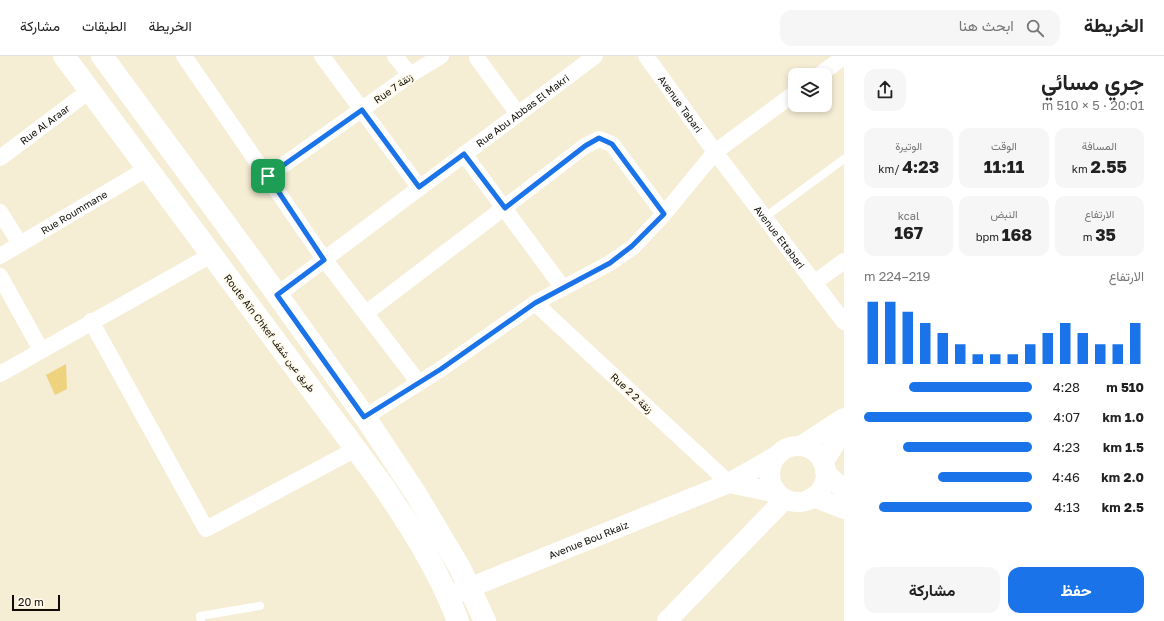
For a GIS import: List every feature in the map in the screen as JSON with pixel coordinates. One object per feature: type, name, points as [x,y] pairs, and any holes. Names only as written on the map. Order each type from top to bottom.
[{"type":"main road","name":"Route Aïn Chkef طريق عين شقف","points":[[64,56],[356,449],[410,525],[448,596],[458,621]]},
{"type":"main road","points":[[102,56],[277,295],[364,417],[416,494],[470,586],[478,619]]},
{"type":"street","points":[[322,56],[419,187]]},
{"type":"street","points":[[395,56],[410,75]]},
{"type":"street","name":"Rue 7 زنقة","points":[[268,176],[410,75],[441,56]]},
{"type":"street","name":"Rue Abu Abbas El Makri","points":[[277,295],[595,56]]},
{"type":"street","points":[[477,57],[518,114]]},
{"type":"street","points":[[829,68],[844,57]]},
{"type":"street","points":[[191,59],[324,260],[419,383]]},
{"type":"street","name":"Avenue Tabari","points":[[653,59],[715,152]]},
{"type":"street","name":"Rue Al Araar","points":[[0,158],[89,91]]},
{"type":"street","points":[[364,417],[419,383],[535,303],[610,263],[627,251],[664,214],[715,152],[788,98]]},
{"type":"street","points":[[366,313],[594,140],[599,138],[612,144],[618,151],[664,214]]},
{"type":"street","name":"Avenue Ettabari","points":[[715,152],[844,322]]},
{"type":"street","points":[[464,154],[563,288]]},
{"type":"street","name":"Rue Roummane","points":[[0,256],[148,168]]},
{"type":"street","points":[[0,212],[20,244]]},
{"type":"street","points":[[0,374],[211,255]]},
{"type":"street","points":[[814,283],[844,261]]},
{"type":"street","points":[[0,276],[42,350]]},
{"type":"street","name":"Rue 2 زنقة 2","points":[[535,303],[729,483]]},
{"type":"street","points":[[92,321],[206,529],[356,449]]},
{"type":"street","points":[[801,446],[844,418]]},
{"type":"street","points":[[729,483],[781,496],[794,502],[804,501],[813,497],[822,486],[824,467],[844,429]]},
{"type":"street","points":[[781,496],[772,485],[770,475],[771,466],[775,457],[782,450],[801,446],[818,454],[824,467],[844,490]]},
{"type":"street","name":"Avenue Bou Rkaiz","points":[[448,596],[729,483],[775,457]]},
{"type":"street","points":[[667,621],[781,496]]},
{"type":"street","points":[[813,497],[844,509]]},
{"type":"lane","points":[[764,217],[844,159]]},
{"type":"lane","points":[[201,621],[200,616],[260,606]]},
{"type":"shaded area","points":[[66,364],[67,389],[55,395],[46,375]]},
{"type":"route","points":[[362,110],[419,187],[464,154],[505,208],[585,146],[599,138],[612,144],[618,151],[664,214],[632,246],[610,263],[535,303],[441,369],[364,417],[277,295],[324,260],[268,176],[362,110]]}]
